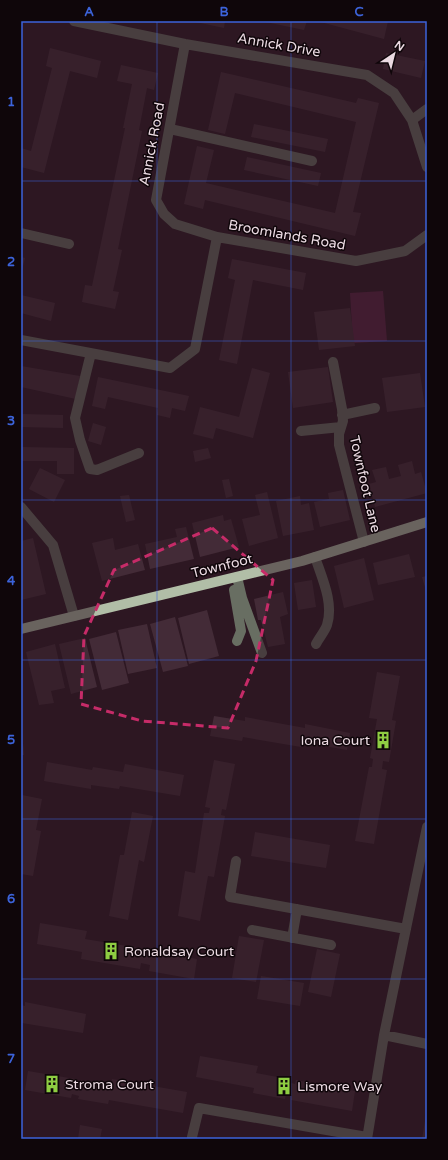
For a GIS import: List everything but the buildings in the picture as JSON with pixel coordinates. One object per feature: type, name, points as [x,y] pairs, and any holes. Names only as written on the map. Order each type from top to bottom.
[{"type":"main road","name":"Townfoot","points":[[21,629],[315,558],[427,522]]},
{"type":"street","name":"Annick Drive","points":[[74,21],[186,44],[367,75],[394,93],[412,120],[427,167]]},
{"type":"street","name":"Annick Road","points":[[186,44],[156,200],[164,214],[175,224],[217,237]]},
{"type":"street","points":[[412,120],[427,109]]},
{"type":"street","points":[[170,129],[312,161]]},
{"type":"street","points":[[21,233],[69,244]]},
{"type":"street","name":"Broomlands Road","points":[[21,340],[170,368],[195,349],[217,237],[356,262],[405,251],[427,235]]},
{"type":"street","points":[[91,353],[75,418],[80,440],[90,469],[97,470],[139,453]]},
{"type":"street","name":"Townfoot Lane","points":[[333,362],[343,421],[339,434],[339,445],[364,542]]},
{"type":"street","points":[[342,415],[375,408]]},
{"type":"street","points":[[301,431],[341,427]]},
{"type":"street","points":[[21,507],[53,545],[74,616]]},
{"type":"street","points":[[315,558],[328,596],[329,615],[327,626],[316,644]]},
{"type":"street","points":[[234,578],[241,631],[237,641]]},
{"type":"street","points":[[234,578],[262,653]]},
{"type":"street","points":[[192,1137],[199,1108],[367,1138],[384,1034],[427,828]]},
{"type":"street","points":[[236,862],[230,896],[406,929]]},
{"type":"street","points":[[292,938],[297,909]]},
{"type":"street","points":[[252,930],[330,945]]},
{"type":"street","points":[[384,1034],[427,1044]]},
{"type":"highlighted area","points":[[212,528],[273,580],[256,661],[228,728],[142,721],[81,704],[84,636],[114,570]]},
{"type":"shaded area","points":[[383,291],[387,341],[353,343],[350,293]]},
{"type":"place","name":"Iona Court","points":[[383,740]]},
{"type":"place","name":"Ronaldsay Court","points":[[111,951]]},
{"type":"place","name":"Stroma Court","points":[[52,1084]]},
{"type":"place","name":"Lismore Way","points":[[284,1086]]}]
